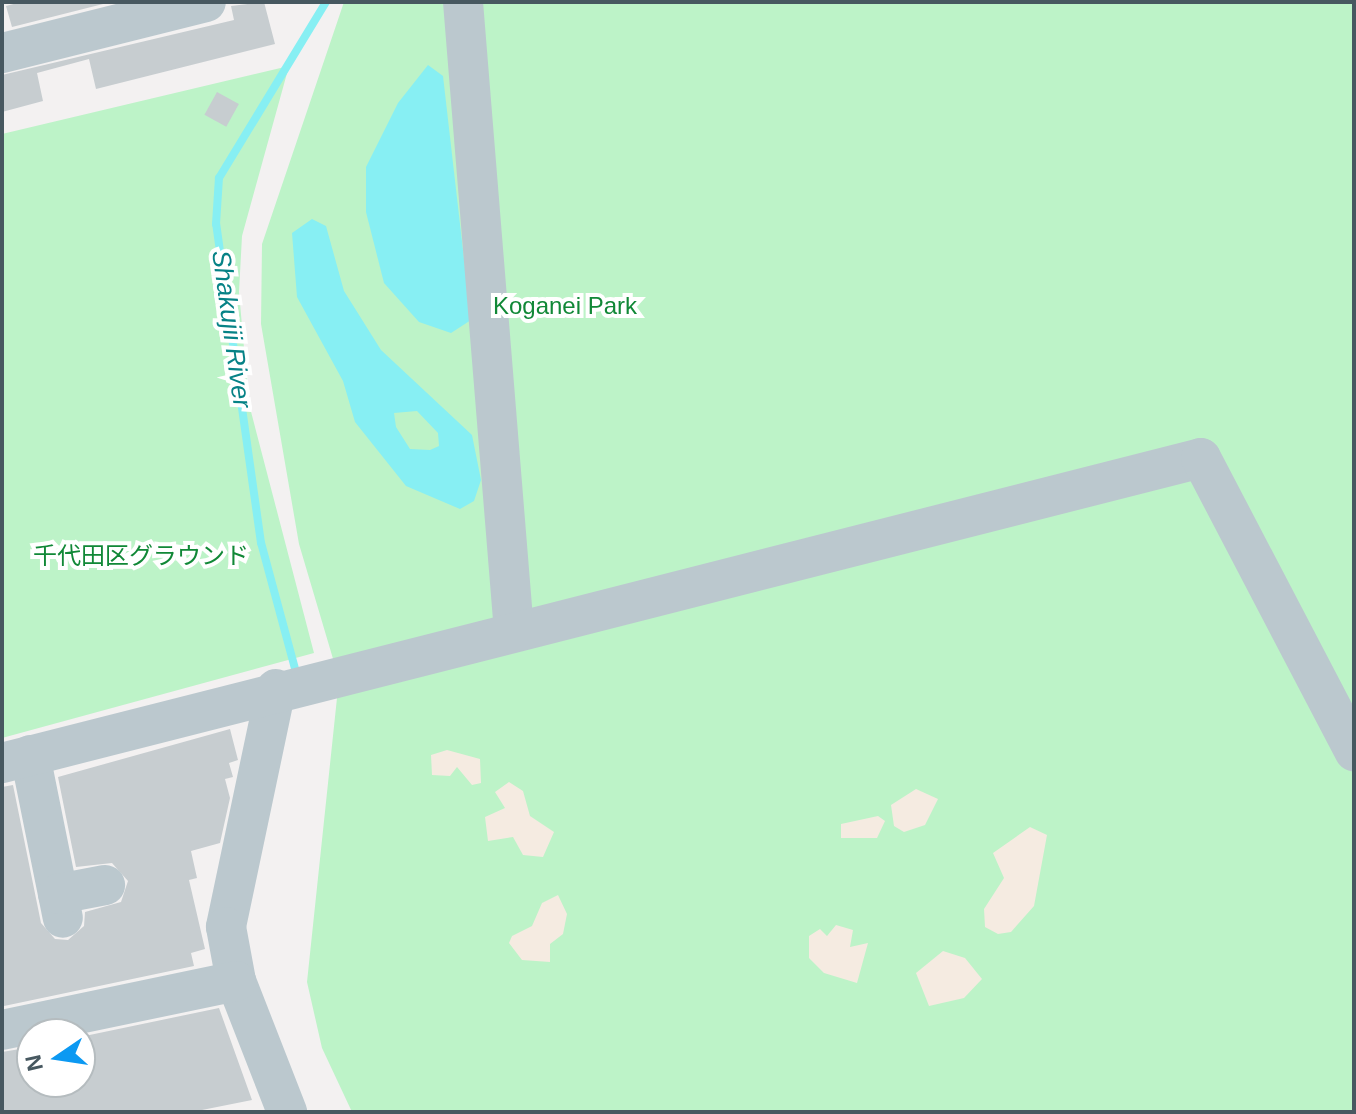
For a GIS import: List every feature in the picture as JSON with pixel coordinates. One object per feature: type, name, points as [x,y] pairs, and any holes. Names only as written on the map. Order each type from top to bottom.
[{"type":"street","points":[[2,53],[206,2]]},
{"type":"street","points":[[463,2],[514,632]]},
{"type":"street","points":[[105,885],[60,906],[16,759],[294,685],[1201,458],[1354,751]]},
{"type":"street","points":[[282,1111],[236,981],[226,927],[294,685]]},
{"type":"street","points":[[2,1030],[236,981]]},
{"type":"green space","name":"Koganei Park","points":[[344,2],[1354,2],[1354,1112],[352,1112],[322,1048],[307,982],[339,679],[299,544],[261,324],[262,244]]},
{"type":"green space","name":"千代田区グラウンド","points":[[289,66],[242,236],[239,292],[249,404],[314,653],[2,738],[2,134]]},
{"type":"sand","points":[[447,750],[480,759],[481,783],[472,785],[457,767],[450,776],[432,775],[431,755]]},
{"type":"sand","points":[[509,782],[523,791],[530,816],[554,832],[543,857],[523,855],[513,837],[488,841],[485,817],[505,808],[495,792]]},
{"type":"sand","points":[[916,789],[938,799],[925,825],[904,832],[894,826],[891,805]]},
{"type":"sand","points":[[878,816],[885,821],[877,838],[841,838],[841,824]]},
{"type":"sand","points":[[1030,827],[1047,835],[1034,906],[1011,932],[998,934],[985,927],[984,909],[1004,878],[993,853]]},
{"type":"sand","points":[[558,895],[567,914],[563,934],[550,944],[550,962],[522,960],[509,943],[512,936],[532,926],[542,903]]},
{"type":"sand","points":[[836,925],[853,930],[850,947],[868,943],[857,983],[824,973],[809,958],[809,936],[820,929],[827,936]]},
{"type":"sand","points":[[943,951],[965,958],[982,979],[964,998],[929,1006],[916,973]]},
{"type":"water","points":[[428,65],[443,76],[471,320],[451,333],[419,322],[384,283],[366,212],[366,167],[398,103]]},
{"type":"water","points":[[312,219],[326,226],[344,291],[381,350],[472,435],[481,480],[474,501],[460,509],[406,486],[355,422],[343,381],[297,297],[292,233]],"holes":[[[417,411],[438,433],[439,446],[430,450],[410,449],[396,427],[394,413]]]},
{"type":"building","points":[[21,2],[111,2],[12,27],[6,6]]},
{"type":"building","points":[[264,2],[275,44],[96,89],[89,59],[37,73],[43,101],[2,112],[2,75],[234,20],[231,6]]},
{"type":"building","points":[[217,92],[239,104],[226,127],[204,115]]},
{"type":"building","points":[[230,729],[238,760],[229,763],[233,777],[225,779],[230,798],[220,843],[191,851],[197,878],[189,880],[205,949],[191,953],[194,966],[4,1006],[2,787],[13,785],[41,923],[55,939],[68,940],[84,926],[85,912],[121,902],[128,881],[112,863],[76,867],[58,777]]},
{"type":"building","points":[[219,1008],[252,1100],[192,1112],[2,1112],[2,1052],[16,1050],[16,1098],[96,1098],[96,1034]]},
{"type":"waterway","name":"Shakujii River","points":[[297,676],[261,543],[216,224],[219,178],[326,2]]}]
